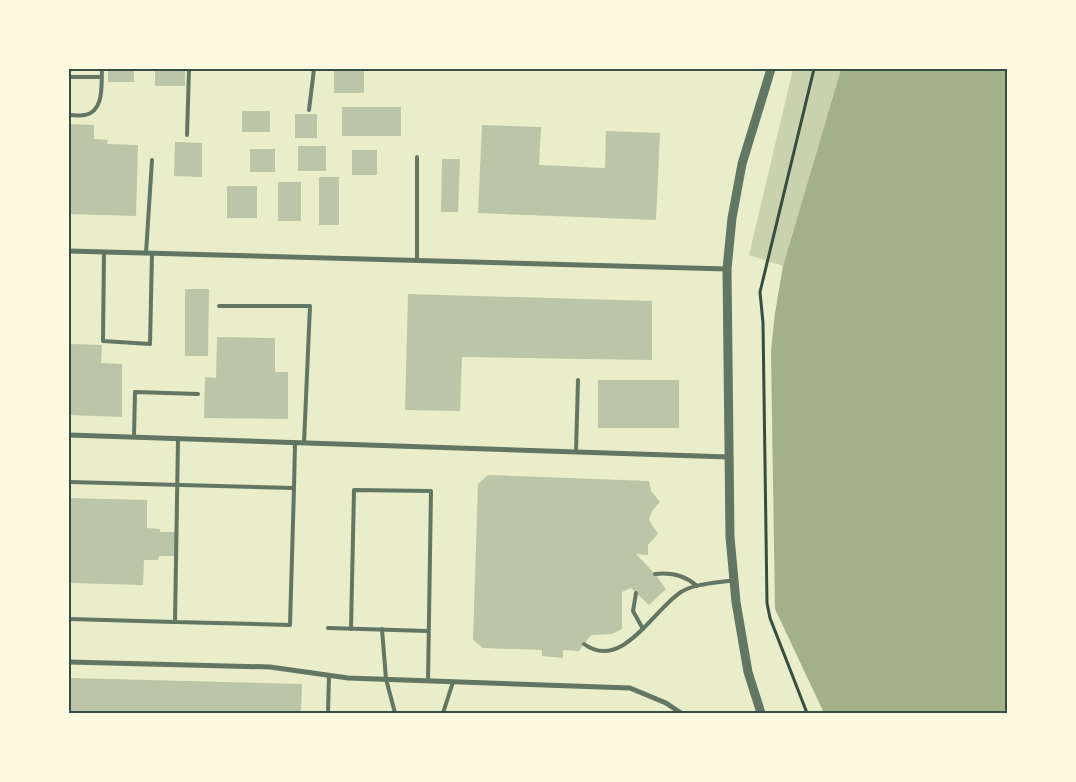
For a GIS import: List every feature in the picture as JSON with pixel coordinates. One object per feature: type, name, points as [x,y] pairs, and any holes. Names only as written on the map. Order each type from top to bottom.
[{"type":"street","points":[[761,713],[748,672],[736,602],[730,537],[727,269],[732,218],[742,164],[771,69]]},
{"type":"street","points":[[69,251],[727,269]]},
{"type":"street","points":[[69,435],[729,457]]},
{"type":"street","points":[[69,662],[270,667],[329,675],[386,679],[630,688],[666,703],[681,713]]},
{"type":"lane","points":[[69,115],[86,115],[96,109],[101,97],[102,69]]},
{"type":"lane","points":[[188,135],[189,69]]},
{"type":"lane","points":[[308,110],[314,69]]},
{"type":"lane","points":[[69,77],[101,77]]},
{"type":"lane","points":[[417,157],[417,260]]},
{"type":"lane","points":[[146,253],[152,160]]},
{"type":"lane","points":[[104,252],[103,341],[150,344],[152,253]]},
{"type":"lane","points":[[218,306],[310,306],[304,443]]},
{"type":"lane","points":[[576,452],[578,380]]},
{"type":"lane","points":[[134,437],[135,392],[198,394]]},
{"type":"lane","points":[[175,622],[178,439]]},
{"type":"lane","points":[[69,619],[290,625],[295,442]]},
{"type":"lane","points":[[69,482],[294,488]]},
{"type":"lane","points":[[351,629],[354,490],[431,491],[428,681]]},
{"type":"lane","points":[[655,574],[679,575],[688,578],[697,586]]},
{"type":"lane","points":[[584,644],[598,651],[612,649],[629,641],[679,594],[688,588],[734,580]]},
{"type":"lane","points":[[636,593],[633,611],[643,629]]},
{"type":"lane","points":[[328,628],[428,631]]},
{"type":"lane","points":[[382,629],[386,679],[395,713]]},
{"type":"lane","points":[[328,713],[329,675]]},
{"type":"lane","points":[[443,713],[453,682]]},
{"type":"path","points":[[807,713],[770,618],[767,603],[763,317],[760,292],[814,69]]},
{"type":"shaded area","points":[[793,69],[841,69],[783,266],[749,255]]},
{"type":"shaded area","points":[[841,69],[1007,69],[1007,713],[824,713],[775,609],[771,351],[775,313],[783,266]]},
{"type":"building","points":[[108,69],[134,69],[134,82],[108,82]]},
{"type":"building","points":[[155,69],[185,69],[185,86],[155,86]]},
{"type":"building","points":[[334,69],[364,69],[364,93],[334,93]]},
{"type":"building","points":[[342,107],[401,107],[401,136],[342,136]]},
{"type":"building","points":[[242,111],[270,111],[270,132],[242,132]]},
{"type":"building","points":[[295,114],[317,114],[317,138],[295,138]]},
{"type":"building","points":[[69,124],[94,125],[94,139],[108,140],[107,144],[138,145],[136,216],[69,214]]},
{"type":"building","points":[[482,125],[541,127],[539,165],[605,168],[606,131],[660,133],[656,220],[478,213]]},
{"type":"building","points":[[175,142],[202,143],[202,177],[174,176]]},
{"type":"building","points":[[298,146],[326,146],[326,171],[298,171]]},
{"type":"building","points":[[250,149],[275,149],[275,172],[250,172]]},
{"type":"building","points":[[352,150],[377,150],[377,175],[352,175]]},
{"type":"building","points":[[442,159],[460,159],[458,212],[441,212]]},
{"type":"building","points":[[319,177],[339,177],[339,225],[319,225]]},
{"type":"building","points":[[278,182],[301,182],[301,221],[278,221]]},
{"type":"building","points":[[227,186],[257,186],[257,218],[227,218]]},
{"type":"building","points":[[69,271],[71,271],[71,344],[102,345],[101,363],[122,364],[122,417],[69,415]]},
{"type":"building","points":[[185,289],[209,289],[208,356],[185,356]]},
{"type":"building","points":[[408,294],[652,301],[652,360],[462,357],[460,411],[405,410]]},
{"type":"building","points":[[217,337],[275,338],[275,372],[288,372],[288,419],[204,418],[205,377],[216,378]]},
{"type":"building","points":[[598,380],[679,380],[679,428],[598,428]]},
{"type":"building","points":[[488,475],[649,481],[651,491],[660,502],[652,511],[649,520],[658,534],[648,545],[648,555],[636,554],[666,589],[649,605],[631,588],[622,592],[622,629],[612,634],[591,635],[579,651],[563,650],[563,658],[542,656],[542,650],[483,648],[473,640],[478,484]]},
{"type":"building","points":[[69,498],[147,500],[147,528],[160,529],[160,532],[176,532],[175,556],[159,556],[158,560],[144,560],[143,585],[69,583]]},
{"type":"building","points":[[69,678],[302,684],[301,713],[69,713]]}]
